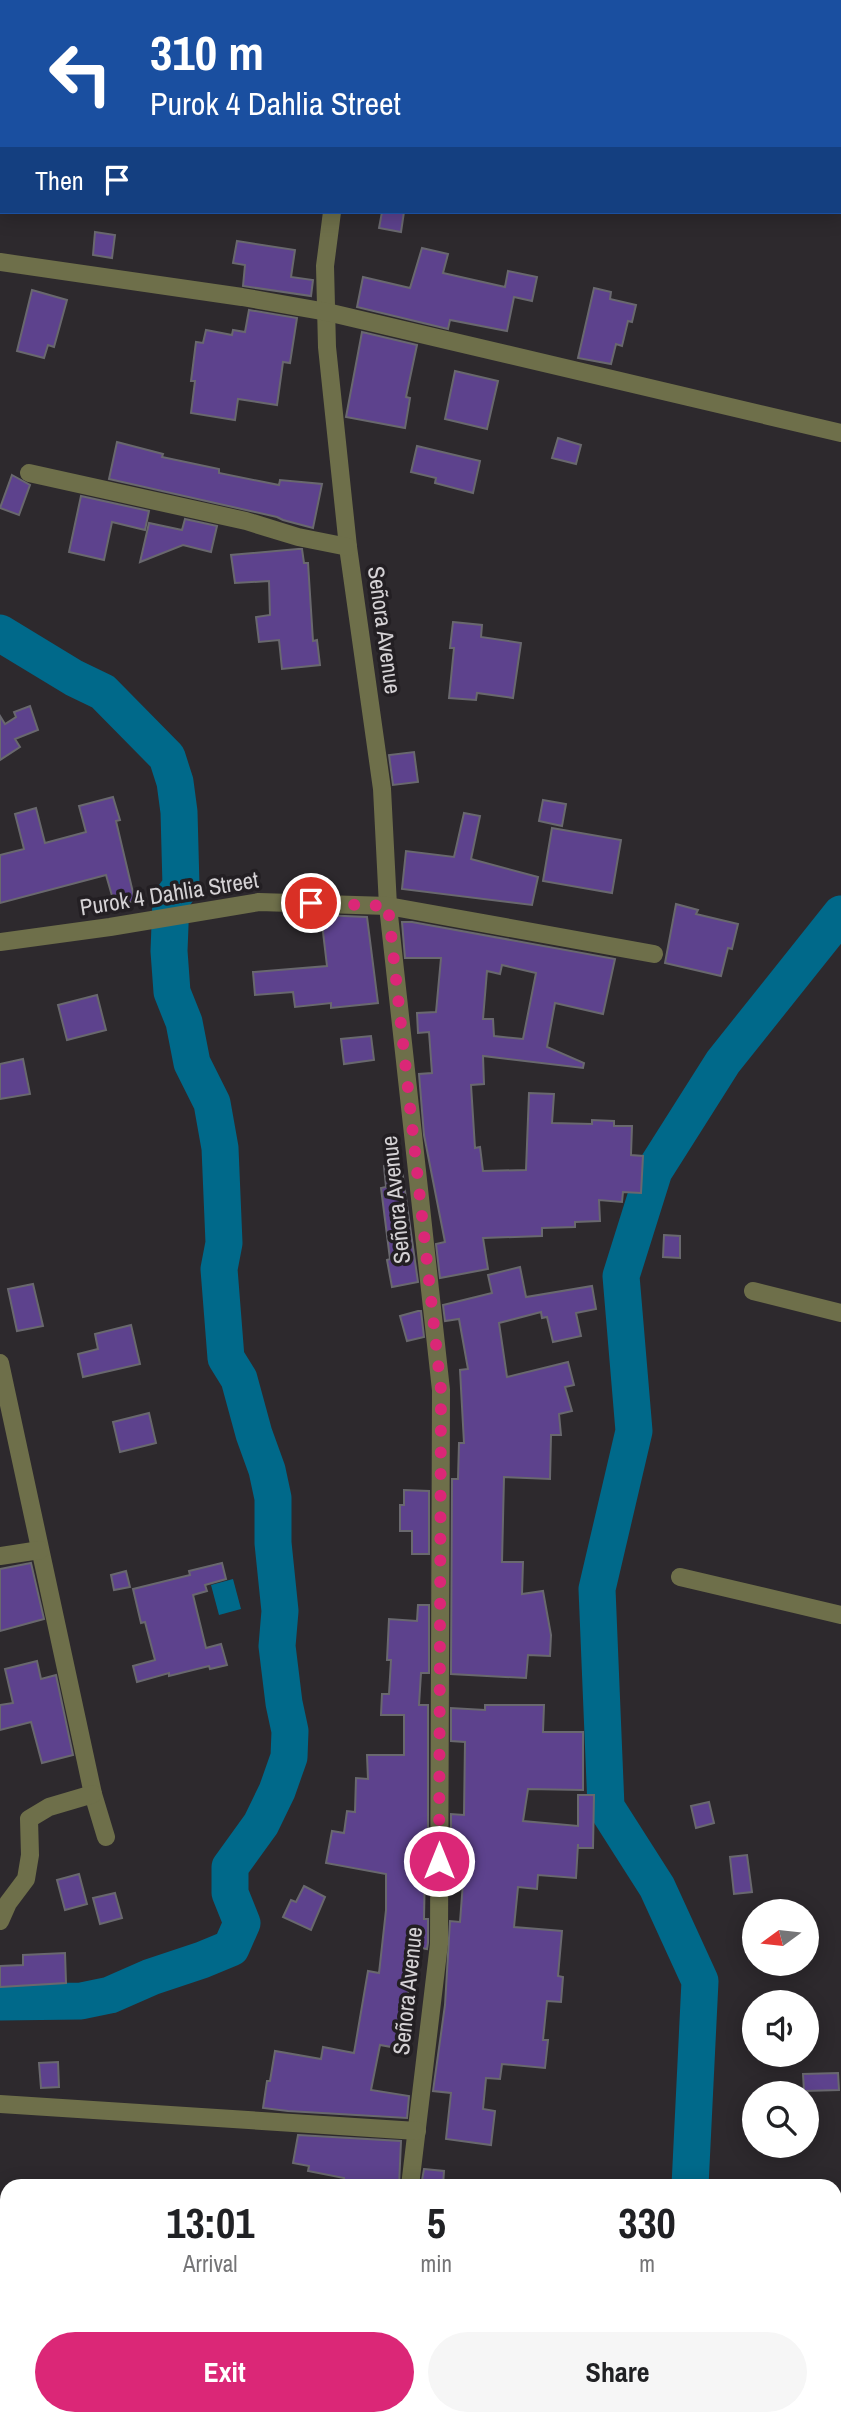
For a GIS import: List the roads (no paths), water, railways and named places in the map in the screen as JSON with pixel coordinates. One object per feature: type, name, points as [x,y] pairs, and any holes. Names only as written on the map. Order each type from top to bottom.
[{"type":"street","name":"Señora Avenue","points":[[332,214],[325,266],[327,347],[348,547],[382,789],[388,906],[441,1390],[439,1944],[411,2179]]},
{"type":"street","points":[[0,262],[243,297],[327,312],[841,433]]},
{"type":"street","points":[[29,473],[246,521],[298,537],[348,547]]},
{"type":"street","name":"Purok 4 Dahlia Street","points":[[0,942],[260,902],[388,906],[654,954]]},
{"type":"street","points":[[753,1291],[841,1313]]},
{"type":"street","points":[[0,1363],[93,1794],[106,1837]]},
{"type":"street","points":[[0,1556],[40,1550]]},
{"type":"street","points":[[680,1577],[841,1615]]},
{"type":"street","points":[[0,1921],[8,1903],[26,1879],[30,1856],[29,1819],[49,1807],[93,1794]]},
{"type":"street","points":[[0,2104],[417,2131]]},
{"type":"water","points":[[233,1579],[241,1609],[219,1615],[211,1585]]},
{"type":"waterway","points":[[0,633],[74,678],[103,692],[167,757],[175,782],[179,812],[181,886],[171,900],[169,951],[172,992],[184,1022],[192,1063],[212,1103],[220,1148],[224,1243],[219,1269],[226,1358],[239,1379],[273,1498],[273,1543],[280,1611],[277,1646],[290,1731],[289,1757],[277,1791],[261,1824],[230,1867],[230,1893],[242,1923],[231,1948],[110,1995],[81,2001],[0,2002]]},
{"type":"waterway","points":[[690,2179],[700,1981],[657,1887],[606,1807],[597,1589],[634,1431],[621,1276],[654,1171],[723,1062],[841,914]]}]
